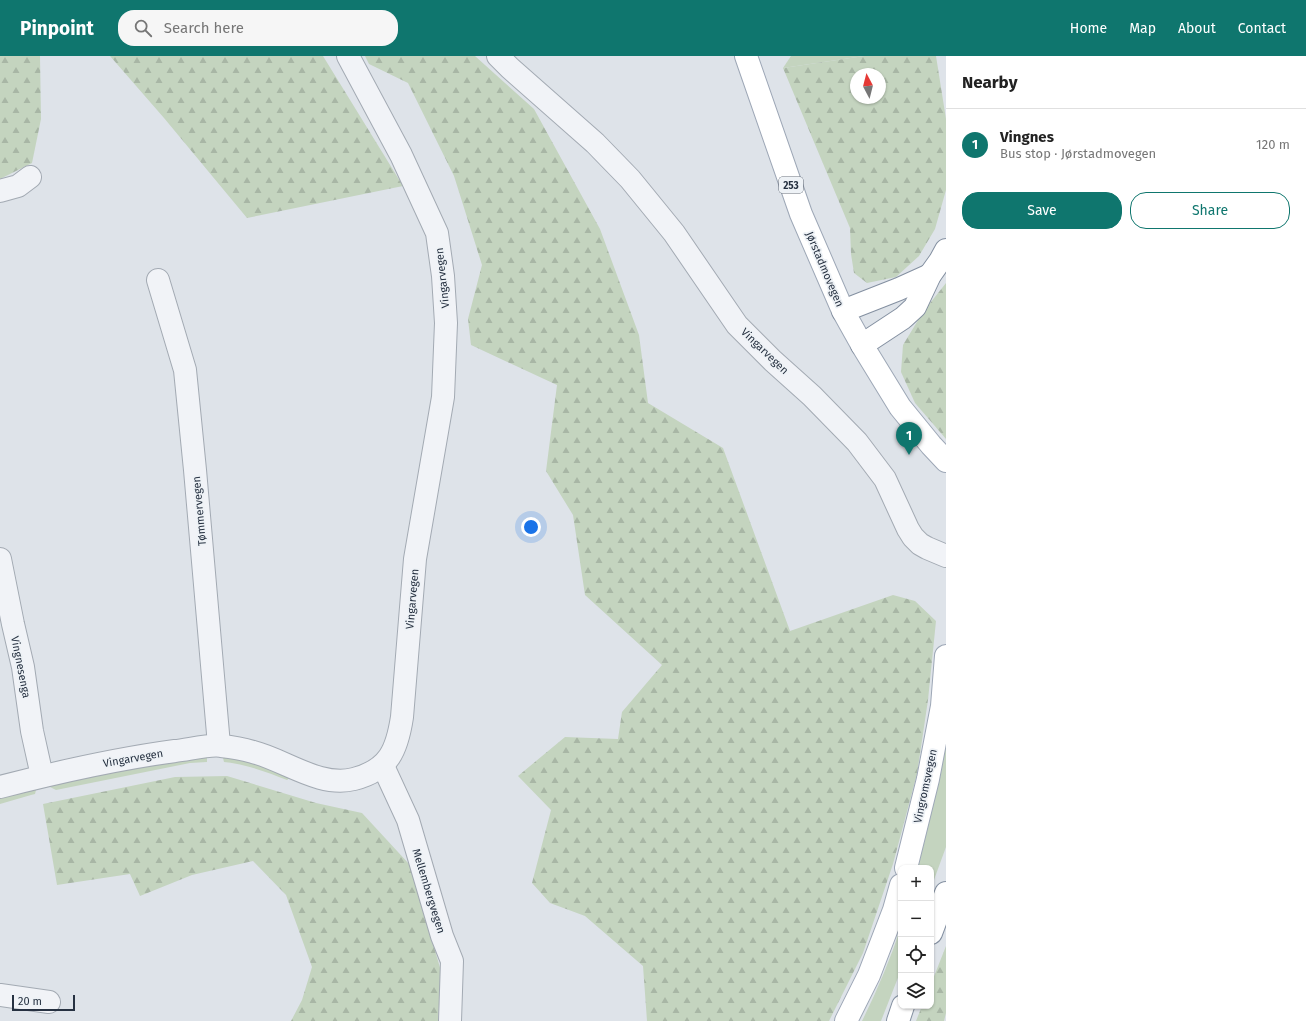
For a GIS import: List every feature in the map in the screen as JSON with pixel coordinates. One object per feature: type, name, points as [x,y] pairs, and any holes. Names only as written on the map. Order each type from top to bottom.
[{"type":"main road","name":"Jørstadmovegen","points":[[746,56],[801,214],[843,311],[900,407],[946,461]]},
{"type":"main road","points":[[862,345],[903,318],[915,307],[930,275],[946,250]]},
{"type":"main road","points":[[843,311],[930,275]]},
{"type":"main road","name":"Vingromsvegen","points":[[907,865],[928,779],[942,706],[946,656]]},
{"type":"main road","points":[[934,925],[946,893]]},
{"type":"main road","points":[[846,1021],[869,975],[898,896]]},
{"type":"main road","points":[[898,1021],[902,1009]]},
{"type":"street","name":"Vingarvegen","points":[[0,787],[42,776],[148,755],[219,745],[254,752],[300,771],[335,781],[352,780],[369,775],[383,766],[394,750],[400,734],[402,717],[415,559],[443,397],[446,323],[443,276],[437,233],[402,155],[348,56]]},
{"type":"street","name":"Vingarvegen","points":[[498,56],[595,143],[630,179],[674,233],[737,325],[773,361],[812,396],[857,442],[885,479],[913,537],[920,544],[946,556]]},
{"type":"street","points":[[0,191],[18,186],[30,177]]},
{"type":"street","name":"Tømmervegen","points":[[158,280],[185,370],[219,745]]},
{"type":"street","name":"Vingnesenga","points":[[0,558],[6,626],[23,667],[32,731],[42,776]]},
{"type":"street","name":"Mellembergvegen","points":[[383,766],[408,820],[442,936],[452,961],[450,1021]]},
{"type":"street","points":[[0,995],[48,1002]]},
{"type":"green space","points":[[0,56],[40,56],[41,119],[32,163],[0,179]]},
{"type":"green space","points":[[110,56],[323,56],[403,186],[247,218]]},
{"type":"green space","points":[[365,56],[475,56],[534,109],[600,229],[639,335],[648,403],[723,448],[790,631],[893,595],[915,601],[936,621],[928,700],[917,774],[893,864],[863,953],[829,1021],[647,1021],[643,966],[585,916],[550,903],[532,883],[551,810],[518,776],[565,737],[618,739],[622,712],[662,665],[585,595],[573,515],[546,471],[557,385],[471,345],[468,319],[482,265],[454,176],[408,83],[369,64]]},
{"type":"green space","points":[[791,56],[864,56],[783,68]]},
{"type":"green space","points":[[864,56],[936,56],[946,119],[946,190],[935,229],[919,256],[896,277],[867,283],[854,273],[851,254],[850,228],[783,68]]},
{"type":"green space","points":[[946,283],[946,439],[915,403],[901,372],[903,345],[923,312]]},
{"type":"green space","points":[[946,737],[946,847],[934,880],[934,865],[919,865],[941,773]]},
{"type":"green space","points":[[205,756],[207,758],[207,762],[190,763],[56,790],[48,786],[49,784]]},
{"type":"green space","points":[[226,757],[257,763],[291,777],[287,780],[248,766],[224,762],[223,758]]},
{"type":"green space","points":[[227,776],[316,803],[362,813],[410,865],[441,971],[438,1021],[291,1021],[302,1000],[312,967],[286,895],[253,861],[192,875],[140,896],[130,874],[57,885],[43,804],[175,777]]},
{"type":"green space","points":[[35,788],[35,794],[0,804],[0,796]]},
{"type":"green space","points":[[898,935],[898,978],[881,1021],[862,1021],[883,975]]},
{"type":"green space","points":[[946,946],[946,1013],[944,1021],[916,1021],[921,1009],[934,1009],[934,976]]},
{"type":"place","name":"Vingnes","points":[[909,455]]}]
